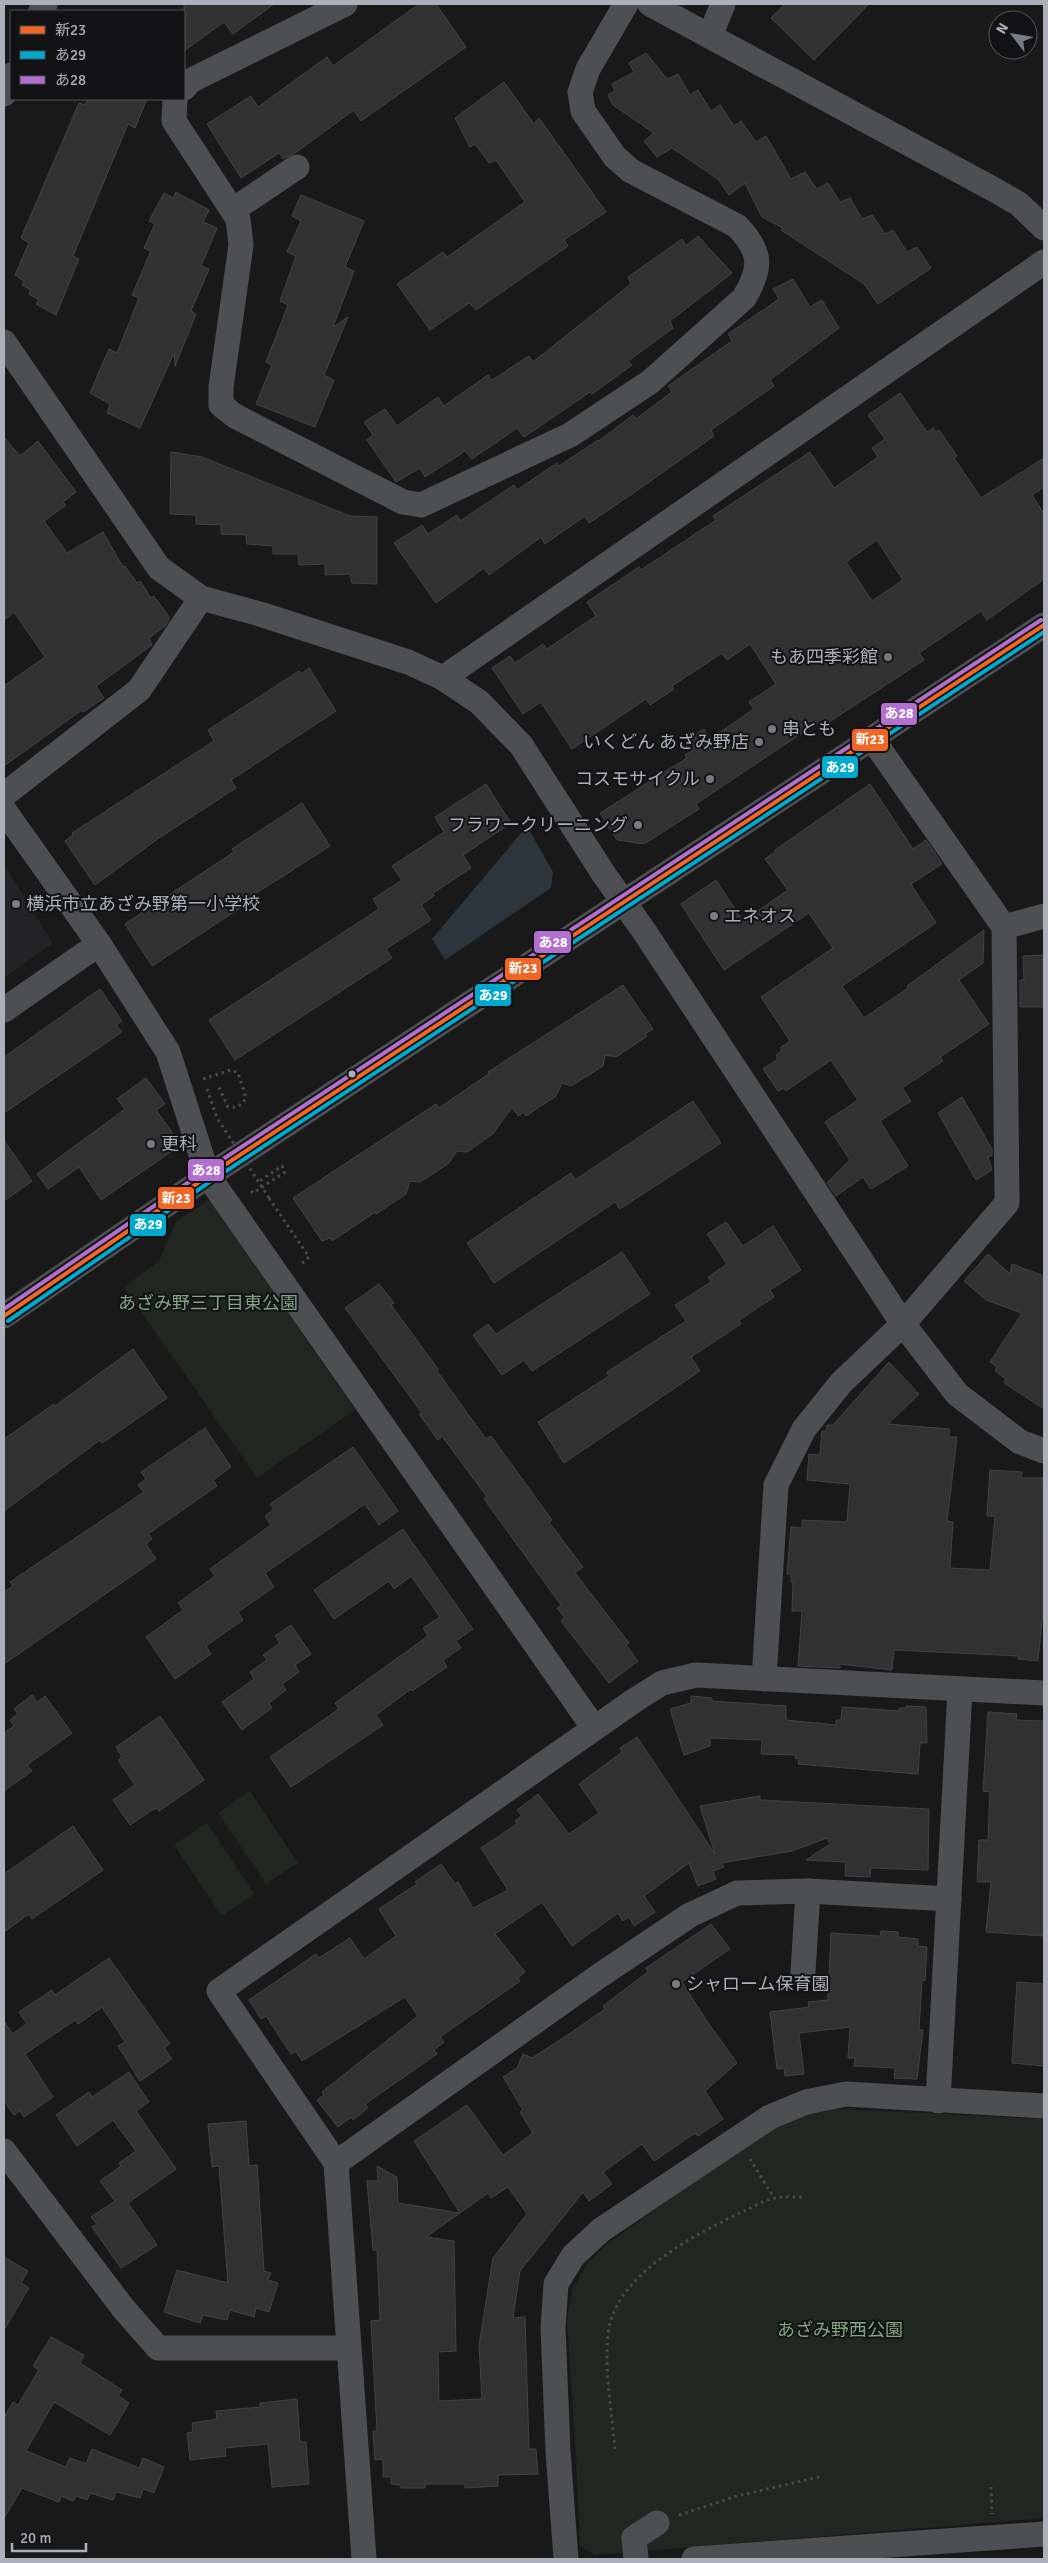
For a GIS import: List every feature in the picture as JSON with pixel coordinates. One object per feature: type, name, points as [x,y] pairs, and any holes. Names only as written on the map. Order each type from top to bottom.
[{"type":"street","points":[[185,87],[190,81],[345,4]]},
{"type":"street","points":[[175,100],[174,121],[238,218],[241,245],[221,387],[221,405],[235,416],[404,502],[421,504],[570,435],[650,382],[744,298],[753,282],[758,262],[750,240],[737,226],[631,170],[620,161],[583,111],[580,92],[588,69],[626,4]]},
{"type":"street","points":[[650,4],[1012,200],[1040,222],[1044,228]]},
{"type":"street","points":[[710,36],[723,4]]},
{"type":"street","points":[[4,94],[10,78]]},
{"type":"street","points":[[233,210],[297,168]]},
{"type":"street","points":[[443,678],[1044,262]]},
{"type":"street","points":[[7,355],[159,568],[201,598],[260,614],[408,662],[443,678],[479,702],[521,745],[623,903],[903,1324],[957,1394],[1020,1442],[1044,1452]]},
{"type":"street","points":[[4,795],[139,690],[201,598]]},
{"type":"street","points":[[4,1316],[208,1176],[873,740],[1044,625]]},
{"type":"street","points":[[764,1680],[776,1485],[804,1429],[841,1383],[903,1324],[1007,1203],[1004,927],[873,740]]},
{"type":"street","points":[[4,810],[99,944],[168,1052],[208,1176],[594,1728]]},
{"type":"street","points":[[1004,927],[1044,916]]},
{"type":"street","points":[[4,1010],[99,944]]},
{"type":"street","points":[[364,2559],[336,2163],[219,1991],[594,1728],[662,1683],[696,1674],[764,1680],[1044,1693]]},
{"type":"street","points":[[938,2101],[960,1690]]},
{"type":"street","points":[[336,2163],[599,1976],[690,1916],[737,1893],[808,1891],[949,1899]]},
{"type":"street","points":[[803,1972],[808,1891]]},
{"type":"street","points":[[566,2559],[558,2519],[553,2328],[556,2284],[572,2256],[602,2230],[770,2117],[806,2102],[846,2094],[1044,2106]]},
{"type":"street","points":[[4,2151],[123,2308],[158,2348],[348,2348]]},
{"type":"street","points":[[636,2559],[634,2538],[657,2522]]},
{"type":"street","points":[[694,2559],[986,2549],[1044,2534]]},
{"type":"path","points":[[203,1079],[231,1070],[238,1073],[246,1098],[243,1104],[236,1108],[228,1108],[218,1085]]},
{"type":"path","points":[[207,1089],[217,1118],[309,1257],[306,1262],[278,1276]]},
{"type":"path","points":[[225,1199],[244,1187],[253,1193],[285,1172],[282,1166],[258,1182]]},
{"type":"path","points":[[738,2140],[774,2198]]},
{"type":"path","points":[[615,2449],[607,2349],[610,2322],[624,2295],[639,2276],[668,2253],[708,2228],[774,2198],[802,2197]]},
{"type":"path","points":[[657,2522],[737,2496],[823,2476]]},
{"type":"shaded area","points":[[527,826],[553,872],[551,888],[445,960],[432,939]]},
{"type":"shaded area","name":"横浜市立あざみ野第一小学校","points":[[4,864],[53,943],[4,978]]},
{"type":"green space","name":"あざみ野三丁目東公園","points":[[210,1199],[355,1410],[257,1478],[124,1287],[159,1261],[176,1222]]},
{"type":"green space","points":[[250,1791],[298,1863],[266,1884],[218,1813]]},
{"type":"green space","points":[[207,1823],[254,1894],[222,1916],[174,1845]]},
{"type":"green space","name":"あざみ野西公園","points":[[839,2109],[1044,2119],[1044,2518],[595,2555],[580,2546],[567,2322],[572,2290],[587,2264],[607,2244],[769,2129],[800,2113]]},
{"type":"building","points":[[184,4],[274,4],[233,34],[224,22],[185,50]]},
{"type":"building","points":[[419,4],[436,4],[466,47],[361,121],[354,110],[295,153],[283,159],[279,153],[241,178],[207,124],[251,96],[258,107],[327,57],[333,66]]},
{"type":"building","points":[[785,4],[869,4],[814,60],[771,18]]},
{"type":"building","points":[[646,53],[667,79],[678,74],[690,95],[698,90],[711,111],[720,105],[734,126],[741,121],[756,142],[766,136],[791,179],[805,172],[817,189],[828,183],[840,202],[850,198],[862,219],[872,215],[885,234],[893,230],[907,252],[917,247],[931,268],[878,304],[864,284],[781,230],[783,228],[762,217],[745,183],[729,195],[718,179],[672,148],[657,157],[644,141],[654,133],[613,105],[608,95],[615,91],[612,84],[634,72],[629,63]]},
{"type":"building","points":[[504,82],[534,124],[539,118],[606,212],[564,240],[568,246],[476,310],[469,303],[430,330],[397,284],[443,252],[447,257],[525,202],[496,160],[489,163],[475,144],[470,147],[455,118]]},
{"type":"building","points":[[88,100],[147,100],[135,128],[128,124],[73,256],[79,259],[56,315],[36,304],[39,300],[29,294],[31,290],[22,285],[24,281],[15,275],[29,243],[21,238],[79,103],[85,105]]},
{"type":"building","points":[[176,192],[209,210],[203,222],[217,228],[201,266],[209,269],[191,311],[196,314],[175,366],[174,353],[140,428],[107,413],[110,404],[90,393],[109,349],[117,353],[139,298],[132,295],[151,251],[144,248],[155,224],[149,221],[164,193],[173,198]]},
{"type":"building","points":[[301,195],[364,221],[345,267],[354,271],[333,327],[348,317],[324,375],[334,380],[315,427],[256,404],[272,365],[266,362],[288,305],[280,301],[296,256],[287,252],[301,221],[292,216]]},
{"type":"building","points":[[698,236],[732,273],[670,321],[673,328],[628,361],[632,365],[592,394],[590,392],[524,437],[517,428],[472,459],[465,451],[425,477],[420,468],[396,482],[367,440],[373,435],[364,422],[385,409],[397,426],[438,397],[444,406],[488,375],[492,380],[529,356],[533,362],[631,284],[628,277],[682,239],[686,246]]},
{"type":"building","points":[[793,279],[810,307],[822,300],[839,328],[770,380],[774,386],[711,430],[714,436],[632,494],[589,523],[585,516],[545,544],[541,537],[489,575],[484,568],[436,603],[394,543],[422,525],[428,534],[457,515],[460,521],[514,485],[517,490],[557,463],[559,466],[599,441],[633,415],[636,419],[672,392],[668,386],[732,341],[728,334],[779,299],[773,289]]},
{"type":"building","points":[[900,393],[927,432],[933,428],[936,432],[939,430],[957,456],[954,458],[981,498],[1044,458],[1044,487],[1032,495],[1044,514],[1044,579],[987,620],[981,611],[919,653],[924,660],[829,722],[826,717],[696,804],[699,809],[644,844],[617,840],[600,813],[687,758],[685,755],[692,751],[686,741],[704,729],[710,739],[754,709],[749,702],[776,684],[750,644],[727,660],[722,653],[672,686],[674,689],[650,705],[646,699],[572,749],[541,702],[523,714],[492,668],[510,656],[515,663],[543,644],[547,649],[596,616],[587,602],[639,567],[641,570],[716,520],[713,516],[810,452],[834,488],[878,457],[872,448],[885,439],[868,415]],"holes":[[[877,540],[903,580],[872,601],[846,562]]]},
{"type":"building","points":[[4,437],[20,456],[38,441],[76,492],[63,502],[66,505],[44,521],[67,553],[103,532],[123,567],[125,566],[137,583],[140,581],[151,598],[154,596],[170,618],[165,626],[149,638],[152,645],[96,686],[104,698],[83,712],[82,710],[4,766],[4,686],[45,657],[14,612],[4,620]]},
{"type":"building","points":[[171,452],[202,457],[350,516],[377,517],[377,584],[352,583],[350,574],[325,575],[325,564],[299,565],[298,554],[273,554],[273,546],[247,544],[246,535],[221,534],[221,525],[196,524],[196,515],[170,514]]},
{"type":"building","points":[[309,668],[336,711],[231,780],[236,788],[159,838],[95,885],[65,841],[73,835],[72,833],[214,741],[208,730],[299,671],[301,674]]},
{"type":"building","points":[[486,784],[511,823],[463,855],[471,868],[433,893],[434,896],[421,905],[431,920],[386,949],[392,958],[235,1060],[209,1020],[379,909],[373,899],[402,880],[392,866],[444,832],[435,817]]},
{"type":"building","points":[[870,784],[913,849],[926,840],[942,864],[911,884],[936,923],[842,986],[864,1018],[908,988],[907,986],[984,930],[983,963],[959,980],[989,1024],[940,1057],[943,1061],[902,1088],[911,1101],[880,1121],[908,1166],[871,1189],[863,1177],[836,1196],[827,1183],[850,1160],[825,1122],[858,1100],[831,1060],[786,1091],[784,1088],[778,1091],[763,1069],[778,1059],[776,1055],[782,1051],[780,1048],[790,1041],[761,997],[833,948],[809,913],[724,970],[681,904],[716,880],[743,921],[788,890],[765,859],[775,850]]},
{"type":"building","points":[[302,803],[330,846],[255,894],[257,897],[152,966],[125,924],[234,852],[232,849]]},
{"type":"building","points":[[1044,955],[1044,1007],[1020,1007],[1020,980],[1024,980],[1023,956]]},
{"type":"building","points":[[623,985],[653,1029],[645,1034],[647,1036],[616,1057],[605,1055],[603,1066],[571,1086],[562,1083],[556,1096],[526,1116],[524,1112],[518,1116],[512,1107],[493,1134],[467,1152],[457,1151],[448,1164],[420,1182],[410,1181],[406,1194],[376,1214],[375,1212],[332,1241],[331,1238],[322,1241],[293,1198],[436,1104],[439,1108],[490,1073],[488,1072]]},
{"type":"building","points":[[100,989],[122,1021],[116,1025],[122,1032],[4,1113],[4,1057]]},
{"type":"building","points":[[146,1078],[165,1104],[156,1110],[179,1142],[176,1144],[178,1147],[101,1200],[79,1167],[48,1189],[37,1174],[125,1109],[117,1099]]},
{"type":"building","points":[[962,1097],[992,1149],[992,1155],[988,1157],[992,1170],[976,1180],[938,1113]]},
{"type":"building","points":[[693,1101],[721,1143],[620,1209],[615,1202],[494,1283],[467,1243],[571,1173],[575,1180]]},
{"type":"building","points":[[4,1140],[32,1181],[4,1201]]},
{"type":"building","points":[[726,1222],[743,1246],[773,1226],[801,1270],[770,1290],[774,1297],[739,1320],[741,1324],[691,1357],[700,1371],[564,1463],[538,1422],[609,1376],[607,1372],[686,1321],[675,1305],[711,1282],[708,1277],[727,1264],[707,1234]]},
{"type":"building","points":[[622,1252],[650,1294],[532,1371],[524,1360],[502,1375],[473,1335],[488,1324],[496,1334]]},
{"type":"building","points":[[988,1254],[1010,1274],[1012,1264],[1044,1276],[1044,1409],[1004,1383],[1006,1379],[995,1371],[997,1367],[990,1362],[1022,1313],[986,1300],[964,1281]]},
{"type":"building","points":[[379,1284],[394,1303],[391,1305],[486,1439],[491,1436],[552,1520],[549,1522],[583,1567],[575,1573],[629,1643],[626,1645],[638,1661],[609,1683],[561,1621],[565,1618],[557,1608],[561,1605],[484,1499],[487,1497],[442,1436],[438,1440],[419,1414],[422,1413],[345,1308]]},
{"type":"building","points":[[133,1349],[167,1398],[102,1443],[100,1440],[4,1511],[4,1439],[54,1404],[55,1406]]},
{"type":"building","points":[[889,1362],[919,1394],[888,1424],[949,1429],[949,1437],[957,1437],[947,1521],[953,1522],[950,1568],[990,1570],[995,1516],[987,1516],[990,1470],[1022,1472],[1021,1478],[1043,1478],[1044,1619],[1042,1619],[1038,1661],[1018,1659],[1019,1656],[894,1650],[892,1670],[840,1664],[840,1668],[798,1666],[802,1611],[792,1611],[793,1582],[791,1582],[791,1574],[787,1574],[791,1527],[802,1528],[802,1520],[847,1522],[850,1484],[807,1480],[809,1454],[820,1455],[822,1431],[826,1431],[827,1425],[833,1425]]},
{"type":"building","points":[[205,1428],[231,1467],[213,1480],[217,1486],[148,1534],[152,1539],[146,1544],[156,1559],[4,1664],[4,1592],[13,1586],[10,1582],[144,1492],[138,1485],[146,1479],[141,1472]]},
{"type":"building","points":[[353,1447],[398,1511],[379,1525],[365,1504],[265,1573],[274,1587],[238,1612],[243,1620],[206,1646],[211,1654],[175,1679],[146,1637],[183,1610],[178,1603],[215,1576],[210,1569],[271,1525],[265,1516],[274,1509],[270,1504]]},
{"type":"building","points":[[403,1529],[473,1629],[456,1641],[461,1648],[443,1660],[447,1667],[412,1691],[411,1689],[376,1715],[383,1725],[291,1787],[270,1757],[339,1709],[335,1703],[428,1636],[423,1628],[440,1617],[411,1576],[394,1589],[389,1581],[334,1619],[314,1590]]},
{"type":"building","points":[[291,1625],[311,1654],[295,1665],[299,1672],[282,1684],[286,1690],[269,1703],[272,1708],[242,1730],[222,1702],[254,1679],[250,1672],[267,1660],[263,1655],[280,1643],[275,1636]]},
{"type":"building","points":[[32,1695],[37,1702],[45,1696],[72,1733],[27,1765],[32,1771],[4,1791],[4,1733],[14,1726],[10,1720],[18,1714],[14,1709]]},
{"type":"building","points":[[691,1696],[712,1698],[712,1701],[786,1706],[786,1720],[836,1725],[836,1720],[841,1720],[842,1707],[899,1711],[899,1708],[906,1708],[906,1706],[926,1707],[927,1743],[920,1743],[918,1774],[798,1764],[799,1759],[795,1758],[796,1755],[761,1754],[762,1740],[710,1738],[710,1746],[684,1755],[670,1709],[691,1703]]},
{"type":"building","points":[[988,1712],[1017,1714],[1016,1720],[1044,1721],[1044,1936],[986,1932],[991,1882],[977,1882],[979,1840],[988,1840],[990,1792],[983,1791]]},
{"type":"building","points":[[160,1716],[204,1780],[159,1811],[158,1808],[152,1810],[130,1825],[113,1800],[135,1785],[118,1760],[122,1757],[116,1747]]},
{"type":"building","points":[[637,1737],[715,1854],[700,1806],[760,1796],[760,1800],[929,1809],[928,1870],[871,1868],[870,1877],[845,1876],[846,1862],[806,1860],[830,1844],[827,1838],[792,1851],[721,1863],[724,1867],[713,1871],[716,1879],[698,1886],[689,1863],[644,1896],[655,1912],[634,1926],[629,1917],[623,1921],[618,1913],[572,1946],[542,1902],[495,1934],[525,1972],[518,1978],[520,1981],[440,2037],[444,2042],[434,2050],[437,2054],[365,2104],[368,2108],[353,2120],[351,2117],[338,2127],[317,2100],[324,2095],[322,2092],[418,2016],[405,1997],[302,2061],[296,2051],[291,2054],[266,2016],[261,2019],[249,2000],[316,1954],[319,1958],[350,1938],[364,1959],[396,1936],[379,1909],[417,1884],[415,1882],[441,1864],[455,1884],[458,1882],[473,1908],[508,1890],[481,1848],[517,1824],[515,1821],[522,1816],[517,1810],[538,1794],[569,1834],[599,1813],[579,1784],[622,1752],[620,1748]]},
{"type":"building","points":[[73,1826],[103,1870],[32,1919],[29,1914],[4,1932],[4,1874]]},
{"type":"building","points":[[711,1924],[730,1949],[682,1982],[737,2063],[705,2091],[723,2119],[698,2136],[695,2133],[654,2161],[642,2144],[603,2172],[612,2184],[589,2201],[583,2192],[520,2271],[513,2318],[525,2317],[529,2449],[536,2449],[538,2474],[498,2475],[498,2486],[465,2488],[465,2484],[425,2484],[425,2488],[401,2488],[401,2485],[391,2484],[391,2477],[383,2477],[383,2459],[375,2460],[373,2431],[377,2431],[371,2321],[380,2320],[377,2250],[373,2250],[367,2181],[378,2181],[377,2166],[397,2177],[398,2203],[460,2213],[414,2141],[467,2105],[503,2155],[533,2133],[520,2112],[523,2110],[503,2077],[517,2068],[523,2054],[532,2058],[572,2032],[605,2009],[603,2006],[648,1972],[646,1968]],"holes":[[[508,2187],[527,2214],[493,2258],[479,2345],[482,2399],[439,2401],[438,2352],[456,2351],[454,2241],[426,2237],[488,2193],[491,2198]]]},
{"type":"building","points":[[881,1931],[898,1932],[898,1937],[918,1939],[918,1946],[927,1947],[925,1981],[922,1980],[919,2030],[923,2030],[917,2079],[894,2078],[895,2068],[854,2066],[855,2058],[848,2058],[850,2027],[799,2033],[804,2074],[785,2076],[784,2068],[777,2069],[770,2012],[809,2007],[808,2002],[828,2000],[831,1933],[880,1936]]},
{"type":"building","points":[[109,1958],[170,2044],[164,2048],[172,2059],[140,2081],[118,2046],[125,2042],[102,2007],[78,2024],[75,2020],[25,2054],[53,2097],[24,2117],[20,2111],[14,2115],[4,2101],[4,2021],[12,2034],[27,2024],[19,2012],[52,1990],[55,1995]]},
{"type":"building","points":[[1017,1982],[1044,1984],[1044,2066],[1012,2063]]},
{"type":"building","points":[[129,2072],[149,2102],[136,2111],[176,2169],[128,2203],[157,2245],[121,2268],[92,2227],[97,2224],[91,2217],[115,2201],[100,2181],[121,2166],[119,2163],[136,2151],[113,2120],[77,2146],[56,2115],[89,2092],[92,2097]]},
{"type":"building","points":[[246,2121],[249,2166],[257,2165],[264,2271],[271,2273],[268,2280],[278,2283],[269,2312],[256,2308],[254,2317],[230,2310],[227,2320],[203,2315],[200,2323],[164,2312],[177,2270],[228,2283],[219,2166],[212,2167],[208,2124]]},
{"type":"building","points":[[4,2257],[28,2271],[21,2283],[29,2288],[4,2330]]},
{"type":"building","points":[[51,2337],[84,2355],[80,2363],[122,2390],[118,2396],[129,2403],[110,2435],[54,2402],[26,2451],[66,2467],[70,2458],[86,2464],[92,2449],[139,2468],[143,2458],[164,2467],[154,2493],[143,2489],[140,2498],[116,2492],[113,2500],[90,2493],[87,2500],[76,2496],[73,2501],[61,2496],[59,2502],[22,2488],[4,2518],[4,2418],[13,2402],[18,2405],[39,2370],[33,2366]]},
{"type":"building","points":[[297,2399],[300,2442],[306,2442],[309,2484],[272,2487],[268,2444],[225,2448],[226,2456],[190,2460],[187,2433],[193,2432],[192,2423],[217,2419],[216,2411],[260,2407],[260,2403]]},
{"type":"transit line","name":"あ28","points":[[4,1309],[205,1171],[1041,620]]},
{"type":"transit line","name":"新23","points":[[4,1316],[208,1176],[1044,625]]},
{"type":"transit line","name":"あ29","points":[[8,1321],[211,1181],[1044,632]]},
{"type":"place","name":"もあ四季彩館","points":[[888,657]]},
{"type":"place","name":"串とも","points":[[772,729]]},
{"type":"place","name":"いくどん あざみ野店","points":[[759,742]]},
{"type":"place","name":"コスモサイクル","points":[[710,779]]},
{"type":"place","name":"フラワークリーニング","points":[[638,825]]},
{"type":"place","name":"横浜市立あざみ野第一小学校","points":[[16,904]]},
{"type":"place","name":"エネオス","points":[[714,916]]},
{"type":"place","name":"更科","points":[[151,1144]]},
{"type":"place","name":"シャローム保育園","points":[[676,1984]]}]
